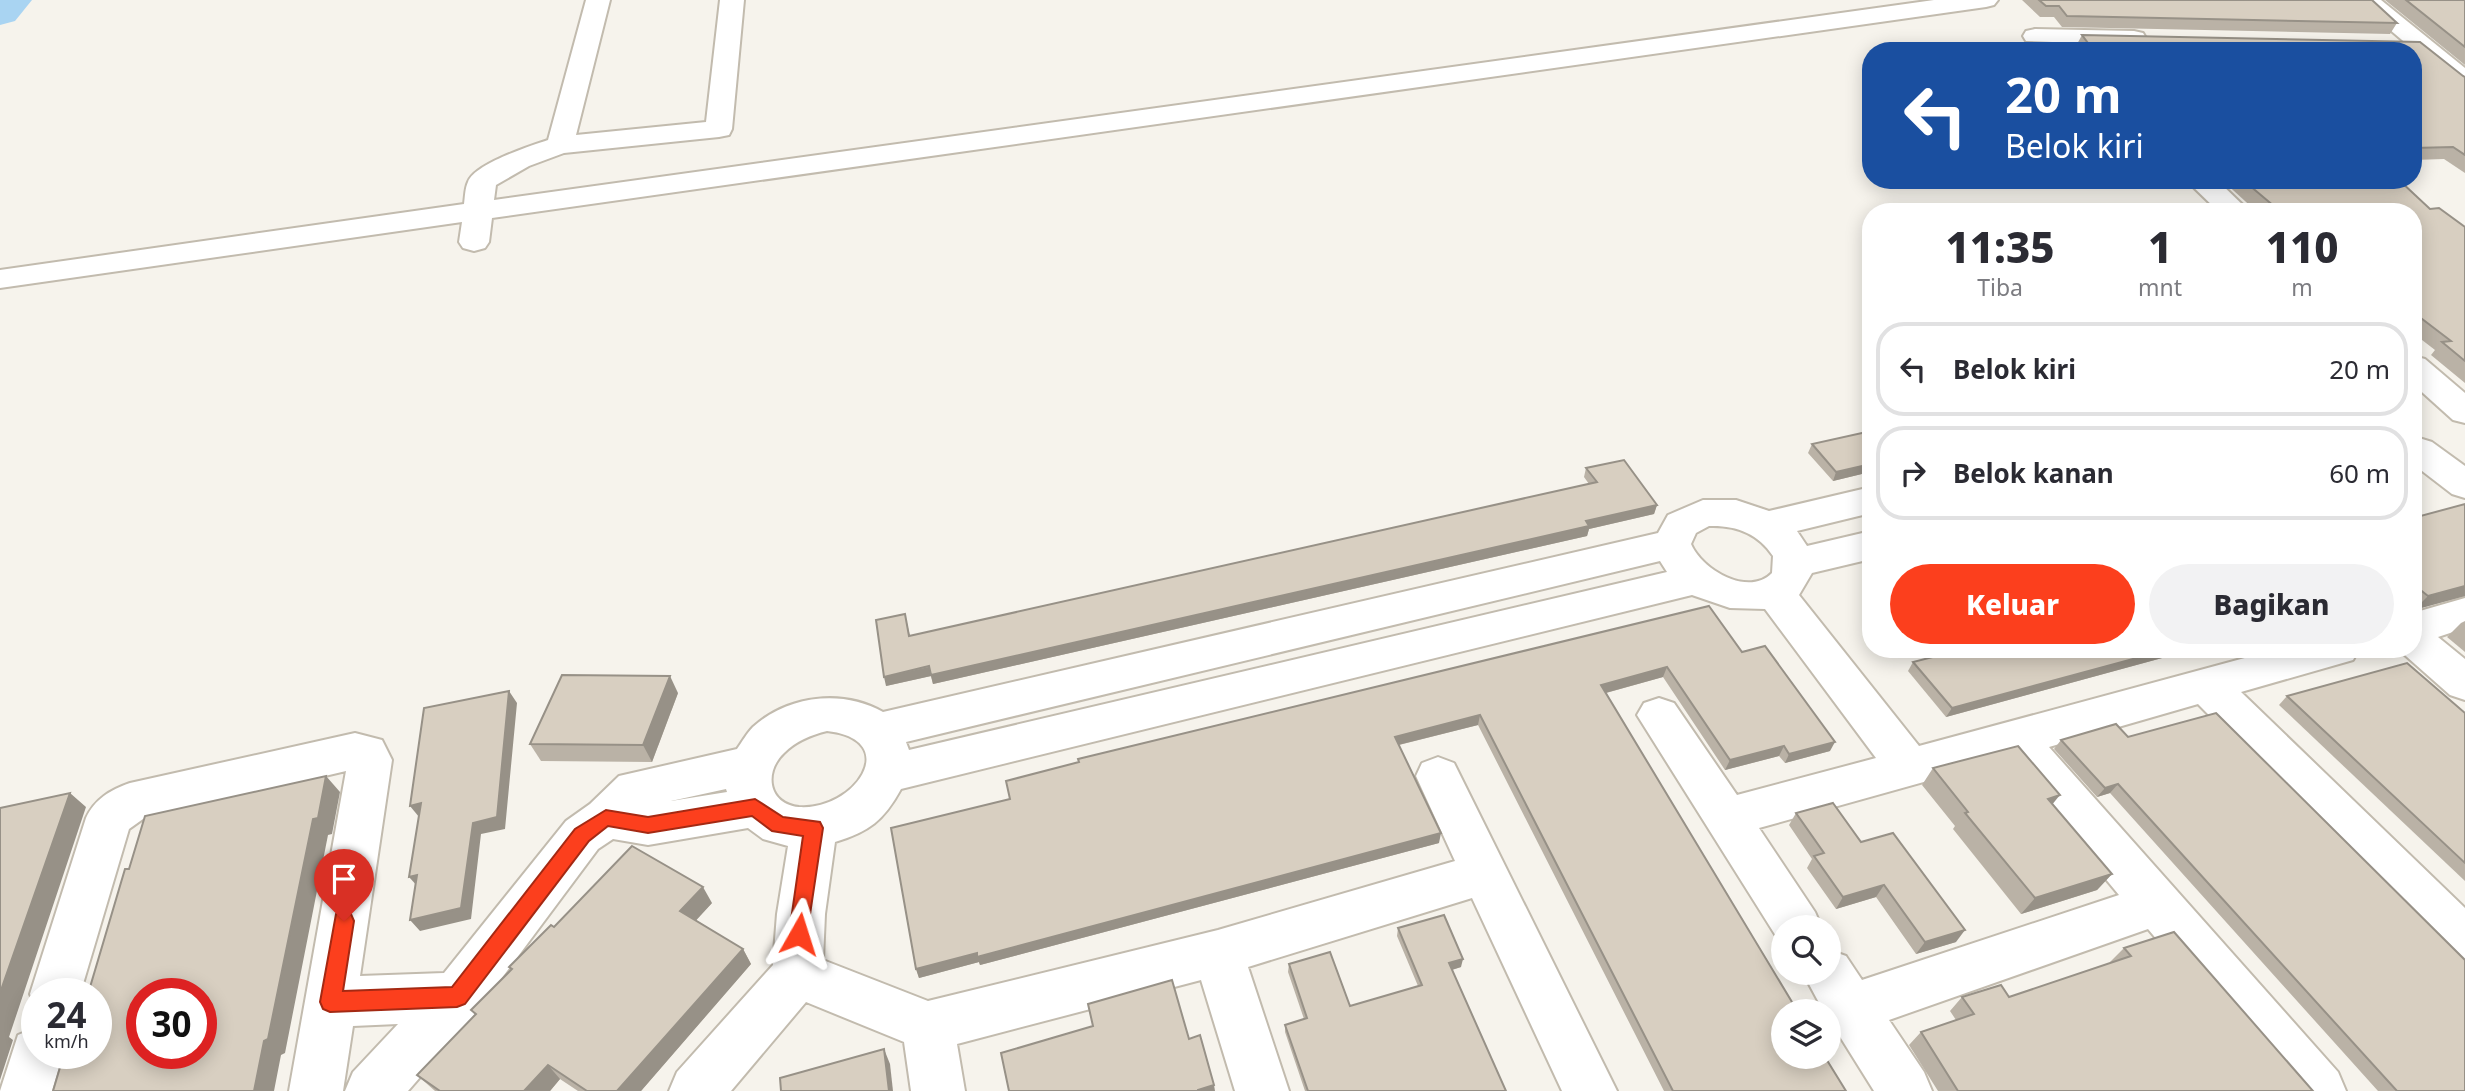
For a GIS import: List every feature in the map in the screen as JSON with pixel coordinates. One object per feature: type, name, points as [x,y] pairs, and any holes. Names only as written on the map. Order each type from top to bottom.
[{"type":"street","points":[[560,145],[598,0]]},
{"type":"street","points":[[474,242],[482,181],[519,160],[560,145],[719,129],[732,0]]},
{"type":"street","points":[[2367,0],[2417,42]]},
{"type":"street","points":[[0,279],[1146,116],[1315,81],[1999,7],[2043,42]]},
{"type":"street","points":[[2067,42],[2159,38]]},
{"type":"street","points":[[2422,46],[2465,81]]},
{"type":"street","points":[[1315,81],[1339,113]]},
{"type":"street","points":[[2210,189],[2226,203]]},
{"type":"street","points":[[2422,374],[2465,412]]},
{"type":"street","points":[[2422,449],[2465,451]]},
{"type":"street","points":[[2422,453],[2465,485]]},
{"type":"street","points":[[1766,525],[1862,502]]},
{"type":"street","points":[[1862,548],[1784,577],[1749,597],[1722,592],[1696,580],[1679,563],[1672,544],[1681,524],[1703,513],[1734,513],[1766,525],[1786,543],[1784,577],[1908,766]]},
{"type":"street","points":[[878,731],[1672,544]]},
{"type":"street","points":[[886,774],[1696,580]]},
{"type":"street","points":[[2422,626],[2465,613]]},
{"type":"street","points":[[2422,646],[2465,682]]},
{"type":"street","points":[[1726,817],[2305,658]]},
{"type":"street","points":[[2206,685],[2465,941]]},
{"type":"street","points":[[827,714],[855,717],[878,731],[888,751],[886,774],[872,799],[846,819],[814,828],[779,825],[753,786],[768,740],[795,722],[827,714]]},
{"type":"street","points":[[1659,716],[1790,915]]},
{"type":"street","points":[[2015,739],[2319,1091]]},
{"type":"street","points":[[60,978],[109,818],[118,809],[130,802],[355,751],[366,752],[370,760],[316,1091]]},
{"type":"street","points":[[1438,776],[1590,1091]]},
{"type":"street","points":[[372,1091],[457,997],[582,835],[606,818],[648,825],[753,786]]},
{"type":"street","points":[[696,1091],[797,974],[801,914],[814,828]]},
{"type":"street","points":[[797,974],[928,1026],[1218,953],[1486,873]]},
{"type":"street","points":[[1905,1091],[1840,990],[2158,904]]},
{"type":"street","points":[[1218,953],[1262,1091]]},
{"type":"street","points":[[330,1002],[457,997]]},
{"type":"street","points":[[928,1026],[938,1091]]},
{"type":"street","points":[[25,1091],[32,1069]]},
{"type":"building","points":[[2039,0],[2372,0],[2397,23],[2067,16],[2059,6],[2046,6]]},
{"type":"building","points":[[2406,0],[2465,0],[2465,47]]},
{"type":"building","points":[[2082,35],[2420,42],[2087,42]]},
{"type":"building","points":[[2422,44],[2465,77],[2465,155],[2453,147],[2422,148]]},
{"type":"building","points":[[2254,189],[2409,189],[2430,209],[2439,208],[2465,227],[2465,361],[2442,342],[2451,341],[2422,319],[2422,203],[2270,203]]},
{"type":"building","points":[[1862,433],[1862,466],[1836,472],[1812,444]]},
{"type":"building","points":[[1624,460],[1657,505],[1586,521],[1589,526],[931,675],[929,666],[884,677],[876,620],[905,614],[909,636],[1597,482],[1586,468]]},
{"type":"building","points":[[2465,504],[2465,586],[2428,596],[2422,591],[2422,516]]},
{"type":"building","points":[[1709,606],[1742,652],[1765,646],[1835,742],[1789,754],[1784,746],[1730,760],[1667,667],[1601,685],[1771,967],[1771,985],[1782,985],[1790,999],[1771,999],[1771,1069],[1832,1069],[1846,1091],[1673,1091],[1480,715],[1395,737],[1441,833],[977,957],[977,953],[916,969],[891,828],[1010,799],[1006,781],[1079,762],[1078,759]]},
{"type":"building","points":[[1929,658],[2137,658],[1952,708],[1913,662]]},
{"type":"building","points":[[2407,663],[2465,713],[2465,863],[2287,696]]},
{"type":"building","points":[[562,675],[670,676],[643,745],[530,744]]},
{"type":"building","points":[[509,691],[497,817],[473,823],[461,908],[410,920],[417,875],[409,877],[421,803],[410,806],[424,708]]},
{"type":"building","points":[[2216,713],[2465,960],[2465,1091],[2397,1091],[2118,784],[2105,788],[2061,740],[2116,724],[2128,737]]},
{"type":"building","points":[[2018,746],[2060,795],[2048,799],[2112,874],[2035,898],[1965,813],[1968,812],[1933,768]]},
{"type":"building","points":[[326,776],[318,818],[313,819],[268,1039],[264,1041],[254,1091],[53,1091],[60,1069],[112,1069],[112,978],[93,978],[125,869],[129,869],[145,816]]},
{"type":"building","points":[[70,793],[0,993],[0,808]]},
{"type":"building","points":[[1833,803],[1861,842],[1893,833],[1965,930],[1925,942],[1884,885],[1843,897],[1814,856],[1824,853],[1796,813]]},
{"type":"building","points":[[632,846],[703,887],[680,911],[743,949],[617,1091],[587,1091],[548,1065],[524,1091],[440,1091],[417,1075],[476,1014],[471,1010],[512,969],[509,967],[551,925],[554,927]]},
{"type":"building","points":[[1444,915],[1463,959],[1449,963],[1506,1091],[1308,1091],[1285,1025],[1307,1018],[1289,964],[1330,952],[1350,1006],[1422,985],[1398,928]]},
{"type":"building","points":[[2174,932],[2313,1091],[1958,1091],[1921,1032],[1974,1014],[1962,997],[2001,985],[2009,997],[2131,956],[2124,948]]},
{"type":"building","points":[[1172,980],[1189,1039],[1200,1035],[1214,1085],[1198,1091],[1009,1091],[1001,1053],[1093,1026],[1088,1004]]},
{"type":"building","points":[[884,1049],[889,1091],[781,1091],[780,1078]]},
{"type":"waterway","points":[[0,12],[11,0]]},
{"type":"route","points":[[344,921],[330,1002],[457,997],[582,835],[591,827],[606,818],[648,825],[755,807],[779,825],[814,828],[799,934]]}]
